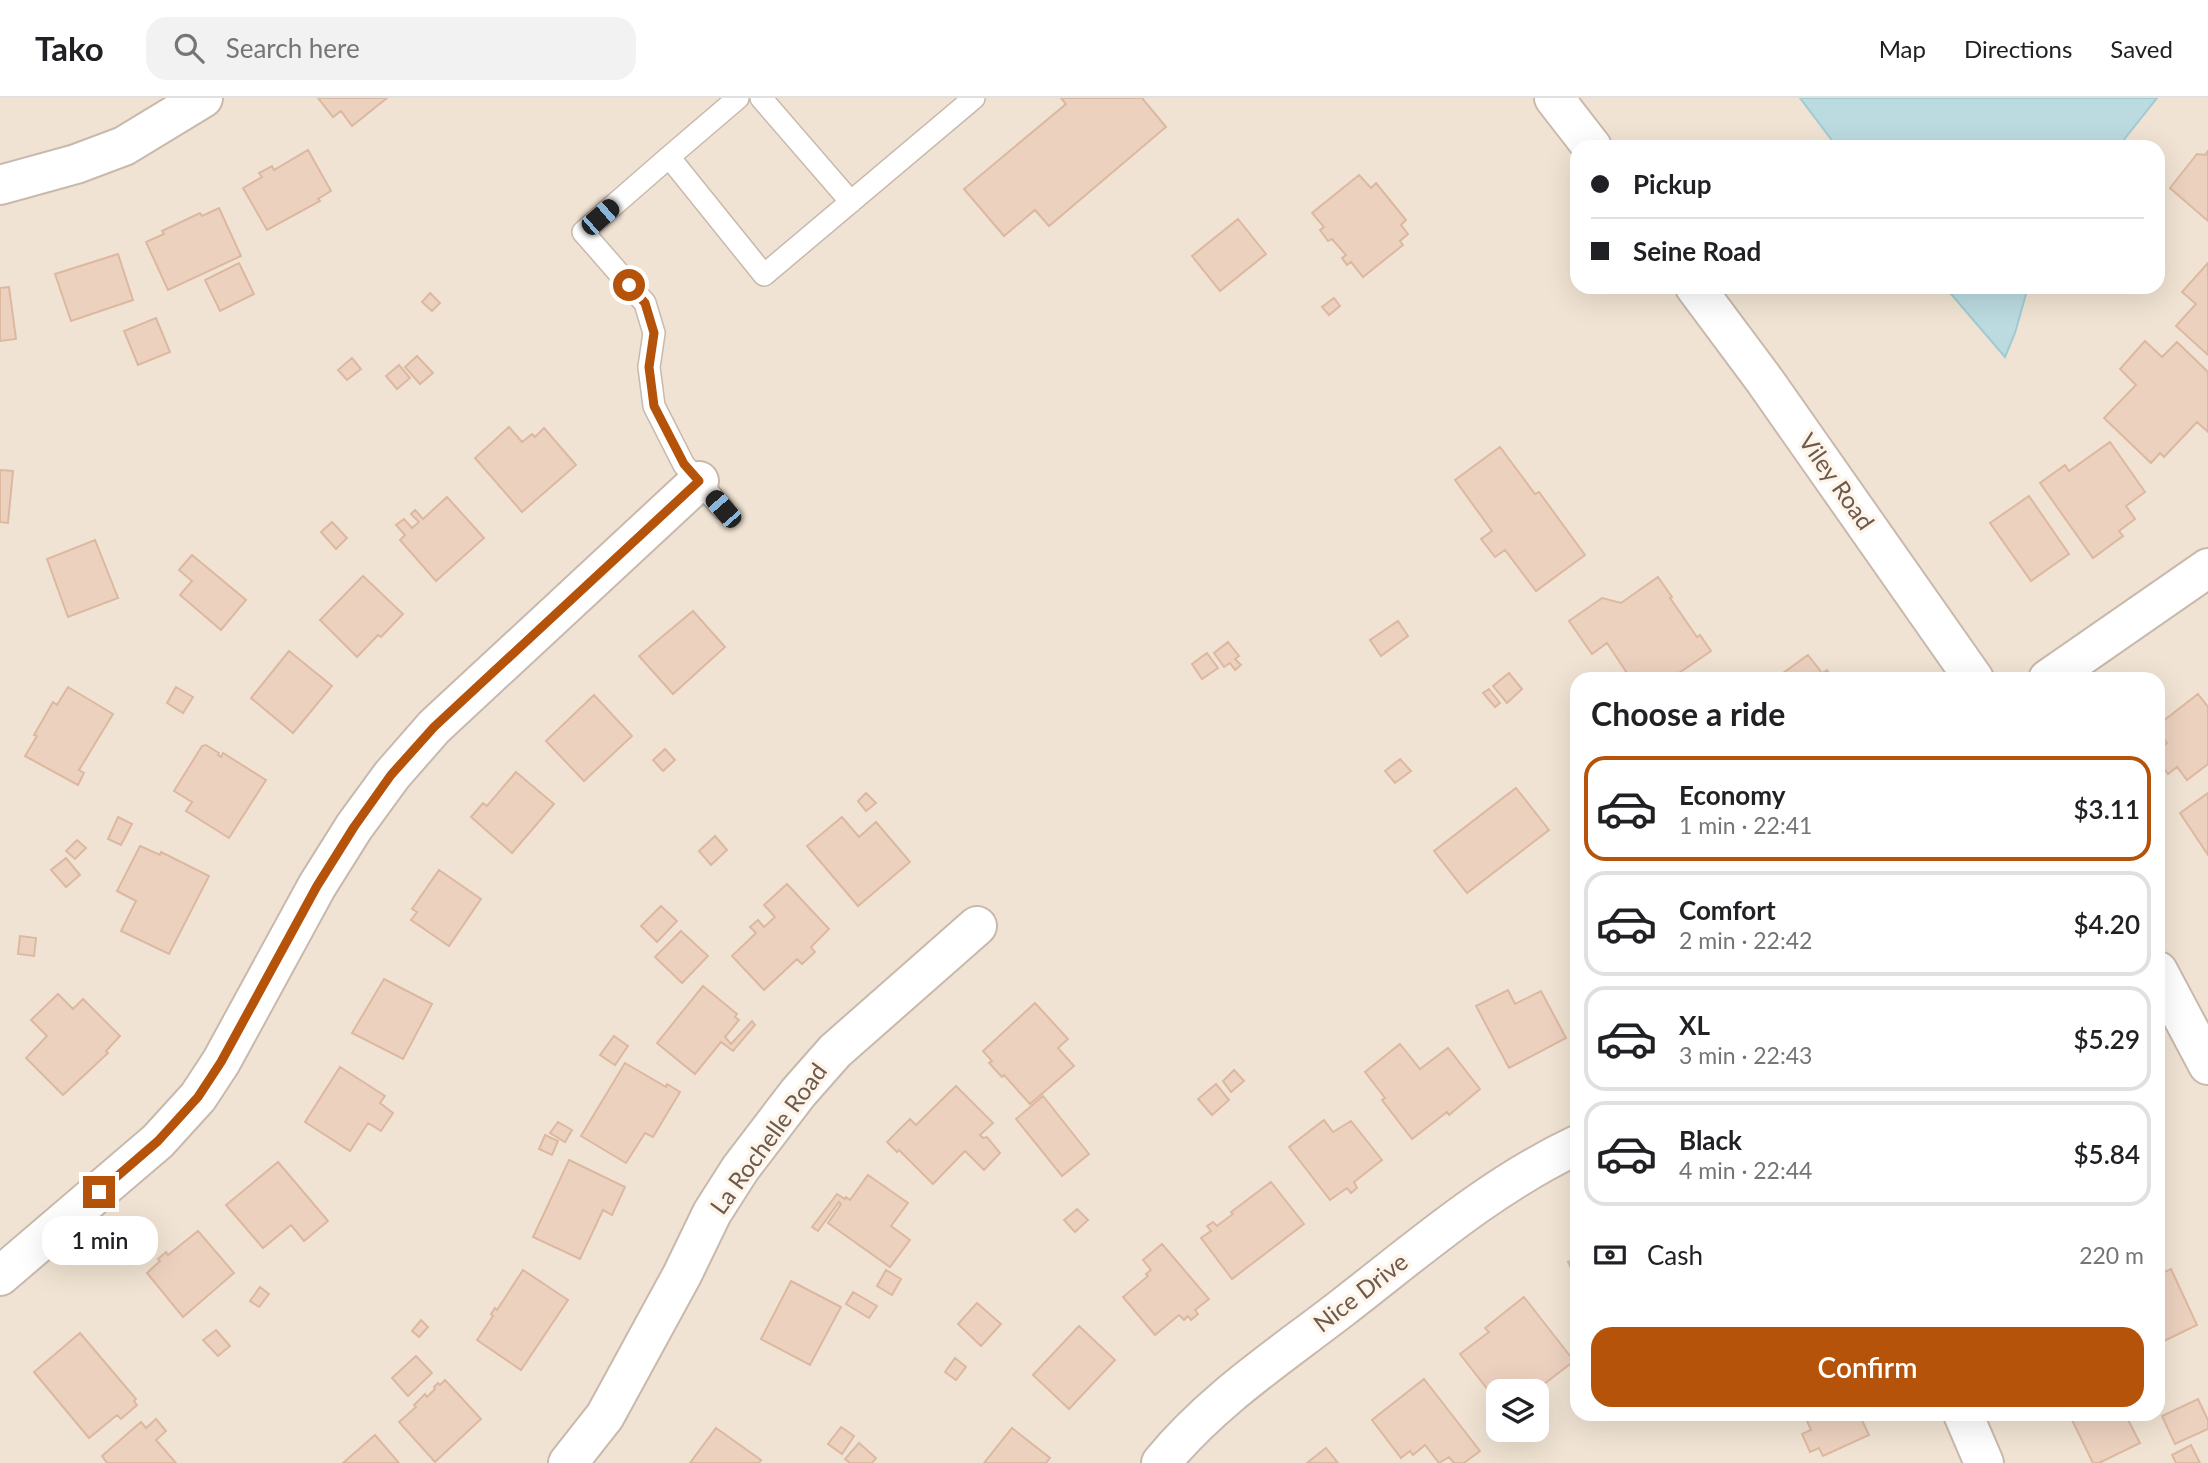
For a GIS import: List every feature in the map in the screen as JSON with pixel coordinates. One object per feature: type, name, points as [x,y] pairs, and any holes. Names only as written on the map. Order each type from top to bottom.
[{"type":"street","points":[[0,185],[76,164],[124,146],[203,98]]},
{"type":"street","points":[[1554,98],[1587,140]]},
{"type":"street","name":"Viley Road","points":[[1700,294],[1969,672]]},
{"type":"street","points":[[0,1276],[158,1141],[198,1097],[221,1062],[317,886],[354,827],[391,775],[426,736],[711,495]]},
{"type":"street","points":[[2058,672],[2208,568]]},
{"type":"street","name":"La Rochelle Road","points":[[568,1463],[605,1416],[682,1275],[712,1213],[740,1169],[798,1093],[835,1051],[976,926]]},
{"type":"street","points":[[2165,984],[2208,1065]]},
{"type":"street","name":"Nice Drive","points":[[1161,1463],[1221,1401],[1484,1199],[1570,1148]]},
{"type":"street","points":[[1966,1421],[1984,1463]]},
{"type":"lane","points":[[711,495],[684,464],[654,406],[649,367],[654,333],[645,303],[583,232],[738,98]]},
{"type":"lane","points":[[761,98],[851,202]]},
{"type":"lane","points":[[669,157],[764,275],[974,98]]},
{"type":"shaded area","points":[[0,98],[2208,98],[2208,1463],[0,1463]]},
{"type":"water","points":[[1800,98],[2157,98],[2124,140],[1832,140]]},
{"type":"water","points":[[1951,294],[2026,294],[2005,357]]},
{"type":"building","points":[[318,98],[387,98],[352,126],[341,111],[333,117]]},
{"type":"building","points":[[1061,98],[1142,98],[1166,127],[1049,226],[1035,210],[1004,236],[964,189],[1066,104]]},
{"type":"building","points":[[308,150],[331,191],[318,199],[320,201],[267,230],[243,188],[262,177],[259,173],[272,166],[274,170]]},
{"type":"building","points":[[2208,151],[2208,221],[2170,188],[2197,154],[2205,155]]},
{"type":"building","points":[[1359,175],[1371,188],[1376,183],[1406,220],[1401,225],[1408,234],[1400,241],[1403,245],[1363,277],[1351,262],[1347,265],[1342,258],[1346,255],[1332,239],[1328,241],[1320,230],[1324,227],[1312,213]]},
{"type":"building","points":[[219,208],[241,256],[168,290],[146,242],[164,234],[162,231],[200,213],[202,216]]},
{"type":"building","points":[[1238,219],[1266,254],[1220,291],[1192,256]]},
{"type":"building","points":[[118,254],[133,300],[71,321],[55,274]]},
{"type":"building","points":[[239,263],[254,294],[220,311],[205,280]]},
{"type":"building","points":[[2208,263],[2208,355],[2176,326],[2196,304],[2182,292]]},
{"type":"building","points":[[9,287],[16,339],[0,341],[0,288]]},
{"type":"building","points":[[430,293],[440,303],[432,311],[422,302]]},
{"type":"building","points":[[1334,298],[1340,306],[1329,315],[1322,307]]},
{"type":"building","points":[[156,318],[170,352],[138,365],[124,331]]},
{"type":"building","points":[[2145,341],[2162,357],[2177,342],[2208,372],[2208,432],[2197,422],[2164,457],[2160,453],[2151,463],[2104,418],[2136,385],[2120,369]]},
{"type":"building","points":[[417,356],[433,373],[420,384],[405,367]]},
{"type":"building","points":[[352,358],[361,369],[347,380],[338,370]]},
{"type":"building","points":[[399,365],[410,378],[397,389],[386,376]]},
{"type":"building","points":[[509,427],[522,442],[532,434],[535,437],[544,428],[576,465],[522,512],[475,458]]},
{"type":"building","points":[[2110,442],[2145,492],[2126,506],[2135,519],[2119,531],[2123,536],[2093,558],[2040,483],[2065,465],[2069,471]]},
{"type":"building","points":[[1500,447],[1535,494],[1539,492],[1585,555],[1536,591],[1505,550],[1495,557],[1481,539],[1492,531],[1455,480]]},
{"type":"building","points":[[0,470],[13,471],[8,523],[0,522]]},
{"type":"building","points":[[2029,496],[2069,554],[2031,581],[1990,523]]},
{"type":"building","points":[[447,497],[484,538],[436,581],[400,540],[405,535],[396,525],[404,519],[412,528],[419,522],[411,514],[415,510],[423,519]]},
{"type":"building","points":[[332,522],[347,538],[336,549],[321,532]]},
{"type":"building","points":[[95,540],[118,598],[68,617],[47,559]]},
{"type":"building","points":[[192,555],[246,600],[221,630],[180,595],[192,581],[179,570]]},
{"type":"building","points":[[363,576],[403,614],[357,657],[320,620]]},
{"type":"building","points":[[1658,577],[1697,637],[1700,635],[1711,651],[1680,672],[1626,672],[1607,643],[1592,654],[1569,621],[1602,598],[1621,603]]},
{"type":"building","points":[[693,611],[725,647],[673,694],[639,656]]},
{"type":"building","points":[[1398,621],[1408,636],[1381,656],[1370,640]]},
{"type":"building","points":[[1228,642],[1239,656],[1235,659],[1241,665],[1235,670],[1230,663],[1224,667],[1214,653]]},
{"type":"building","points":[[289,651],[332,686],[293,733],[251,698]]},
{"type":"building","points":[[1207,653],[1218,668],[1202,679],[1192,664]]},
{"type":"building","points":[[1808,655],[1821,672],[1785,672]]},
{"type":"building","points":[[1509,673],[1522,689],[1507,703],[1493,686]]},
{"type":"building","points":[[68,687],[113,714],[79,770],[84,773],[78,785],[25,756],[53,702],[57,705]]},
{"type":"building","points":[[176,687],[193,697],[183,713],[167,703]]},
{"type":"building","points":[[1489,689],[1500,703],[1495,707],[1483,693]]},
{"type":"building","points":[[2198,694],[2208,707],[2208,764],[2187,780],[2177,767],[2168,774],[2165,770],[2165,720]]},
{"type":"building","points":[[594,695],[632,736],[584,781],[546,741]]},
{"type":"building","points":[[206,745],[221,757],[223,753],[266,780],[229,838],[186,811],[192,802],[174,791],[202,746]]},
{"type":"building","points":[[665,749],[675,760],[663,771],[653,760]]},
{"type":"building","points":[[1400,759],[1411,771],[1395,783],[1385,771]]},
{"type":"building","points":[[516,772],[554,804],[512,853],[471,817],[483,803],[487,806]]},
{"type":"building","points":[[1516,788],[1549,830],[1467,893],[1434,851]]},
{"type":"building","points":[[866,793],[876,803],[866,811],[858,801]]},
{"type":"building","points":[[2208,793],[2208,855],[2180,813]]},
{"type":"building","points":[[118,817],[132,824],[121,845],[108,839]]},
{"type":"building","points":[[842,817],[859,837],[876,822],[910,862],[858,906],[807,846]]},
{"type":"building","points":[[715,836],[727,850],[711,865],[699,851]]},
{"type":"building","points":[[77,840],[86,848],[75,859],[66,851]]},
{"type":"building","points":[[140,846],[160,855],[161,852],[209,876],[169,954],[121,931],[136,901],[117,891]]},
{"type":"building","points":[[66,858],[80,875],[66,887],[51,870]]},
{"type":"building","points":[[439,870],[481,899],[449,946],[411,920],[417,912],[412,909]]},
{"type":"building","points":[[787,884],[829,929],[811,947],[815,952],[802,964],[797,959],[764,990],[732,956],[756,933],[750,927],[758,920],[764,927],[775,917],[764,905]]},
{"type":"building","points":[[661,906],[677,921],[657,942],[641,926]]},
{"type":"building","points":[[681,931],[708,956],[682,983],[655,957]]},
{"type":"building","points":[[20,936],[36,938],[34,956],[18,954]]},
{"type":"building","points":[[384,979],[432,1004],[403,1059],[352,1033]]},
{"type":"building","points":[[703,986],[737,1014],[735,1017],[739,1020],[725,1037],[731,1044],[752,1021],[755,1025],[733,1051],[721,1042],[695,1074],[657,1043]]},
{"type":"building","points":[[1508,990],[1515,1004],[1541,991],[1566,1038],[1509,1068],[1476,1006]]},
{"type":"building","points":[[58,994],[73,1009],[83,999],[120,1036],[106,1051],[108,1053],[63,1095],[26,1058],[47,1036],[31,1020]]},
{"type":"building","points":[[1035,1003],[1068,1039],[1058,1048],[1074,1066],[1030,1104],[1004,1075],[1002,1077],[989,1063],[992,1061],[983,1051]]},
{"type":"building","points":[[614,1036],[628,1046],[615,1065],[600,1055]]},
{"type":"building","points":[[1400,1044],[1420,1069],[1448,1048],[1480,1089],[1449,1115],[1447,1112],[1412,1139],[1382,1100],[1385,1098],[1365,1072]]},
{"type":"building","points":[[625,1063],[666,1087],[667,1084],[680,1092],[653,1137],[645,1133],[626,1163],[581,1136]]},
{"type":"building","points":[[340,1067],[385,1096],[380,1103],[393,1113],[381,1131],[368,1123],[350,1151],[305,1122]]},
{"type":"building","points":[[1234,1070],[1244,1081],[1231,1092],[1223,1081]]},
{"type":"building","points":[[1216,1084],[1229,1100],[1212,1115],[1198,1099]]},
{"type":"building","points":[[956,1086],[993,1123],[980,1135],[987,1137],[1000,1153],[984,1170],[965,1151],[933,1184],[899,1150],[897,1152],[887,1142],[910,1119],[916,1125]]},
{"type":"building","points":[[1043,1096],[1089,1154],[1062,1176],[1016,1119]]},
{"type":"building","points":[[1324,1120],[1333,1132],[1351,1121],[1382,1160],[1354,1182],[1357,1188],[1351,1193],[1347,1188],[1330,1200],[1289,1147]]},
{"type":"building","points":[[558,1122],[572,1130],[565,1142],[550,1133]]},
{"type":"building","points":[[545,1135],[558,1141],[552,1155],[539,1149]]},
{"type":"building","points":[[569,1160],[625,1187],[612,1215],[603,1210],[580,1259],[533,1237]]},
{"type":"building","points":[[278,1162],[328,1221],[304,1241],[291,1225],[263,1248],[226,1205]]},
{"type":"building","points":[[868,1175],[908,1203],[891,1226],[910,1240],[890,1267],[828,1223],[841,1204],[839,1202],[818,1231],[812,1227],[837,1194],[850,1200]]},
{"type":"building","points":[[1271,1182],[1304,1224],[1232,1279],[1201,1238],[1211,1231],[1207,1226],[1213,1222],[1217,1226]]},
{"type":"building","points":[[1077,1209],[1088,1220],[1075,1232],[1064,1220]]},
{"type":"building","points":[[198,1231],[234,1273],[183,1317],[147,1273],[166,1252],[168,1255]]},
{"type":"building","points":[[1162,1244],[1209,1299],[1195,1310],[1198,1314],[1191,1320],[1188,1316],[1184,1320],[1179,1315],[1155,1335],[1123,1297],[1148,1276],[1146,1274],[1151,1270],[1143,1260]]},
{"type":"building","points":[[2171,1269],[2197,1325],[2165,1341],[2165,1272]]},
{"type":"building","points":[[523,1270],[568,1300],[521,1370],[477,1340],[493,1316],[491,1314],[495,1308],[497,1310]]},
{"type":"building","points":[[886,1270],[901,1279],[892,1295],[877,1286]]},
{"type":"building","points":[[791,1281],[841,1307],[810,1365],[761,1339]]},
{"type":"building","points":[[260,1287],[269,1294],[259,1307],[250,1301]]},
{"type":"building","points":[[853,1292],[877,1306],[869,1318],[846,1304]]},
{"type":"building","points":[[1524,1297],[1570,1356],[1570,1364],[1549,1380],[1486,1379],[1486,1387],[1460,1354],[1489,1332],[1485,1328]]},
{"type":"building","points":[[977,1303],[1001,1324],[981,1346],[958,1324]]},
{"type":"building","points":[[421,1320],[428,1327],[419,1337],[412,1331]]},
{"type":"building","points":[[1079,1326],[1115,1360],[1069,1409],[1033,1375]]},
{"type":"building","points":[[216,1330],[230,1346],[218,1356],[203,1340]]},
{"type":"building","points":[[80,1333],[136,1399],[134,1401],[137,1405],[121,1419],[117,1415],[89,1438],[34,1372]]},
{"type":"building","points":[[416,1356],[432,1373],[408,1396],[392,1378]]},
{"type":"building","points":[[955,1358],[966,1367],[956,1380],[945,1372]]},
{"type":"building","points":[[1424,1379],[1480,1451],[1464,1463],[1454,1463],[1449,1457],[1439,1463],[1425,1445],[1413,1455],[1410,1451],[1401,1458],[1372,1420]]},
{"type":"building","points":[[445,1380],[481,1419],[435,1462],[399,1422],[416,1407],[414,1405],[425,1394],[427,1397],[438,1383],[440,1385]]},
{"type":"building","points":[[2198,1399],[2208,1420],[2208,1429],[2175,1444],[2164,1421],[2165,1415]]},
{"type":"building","points":[[156,1419],[166,1431],[156,1440],[176,1463],[107,1463],[102,1456],[141,1422],[146,1428]]},
{"type":"building","points":[[1807,1421],[1862,1421],[1869,1435],[1823,1456],[1819,1448],[1810,1452],[1802,1434],[1811,1430]]},
{"type":"building","points":[[2072,1421],[2129,1421],[2140,1443],[2099,1463],[2093,1463]]},
{"type":"building","points":[[841,1427],[854,1436],[842,1454],[828,1444]]},
{"type":"building","points":[[716,1428],[761,1460],[759,1463],[690,1463]]},
{"type":"building","points":[[1012,1428],[1050,1458],[1046,1463],[984,1463]]},
{"type":"building","points":[[375,1435],[399,1463],[343,1463]]},
{"type":"building","points":[[859,1443],[876,1458],[872,1463],[850,1463],[845,1459]]},
{"type":"building","points":[[2191,1445],[2200,1463],[2176,1463],[2172,1455]]},
{"type":"building","points":[[1326,1448],[1338,1463],[1307,1463]]},
{"type":"route","points":[[99,1192],[158,1141],[198,1097],[221,1062],[317,886],[391,775],[434,727],[699,481],[684,464],[654,406],[649,367],[654,333],[645,303],[629,285]]}]
